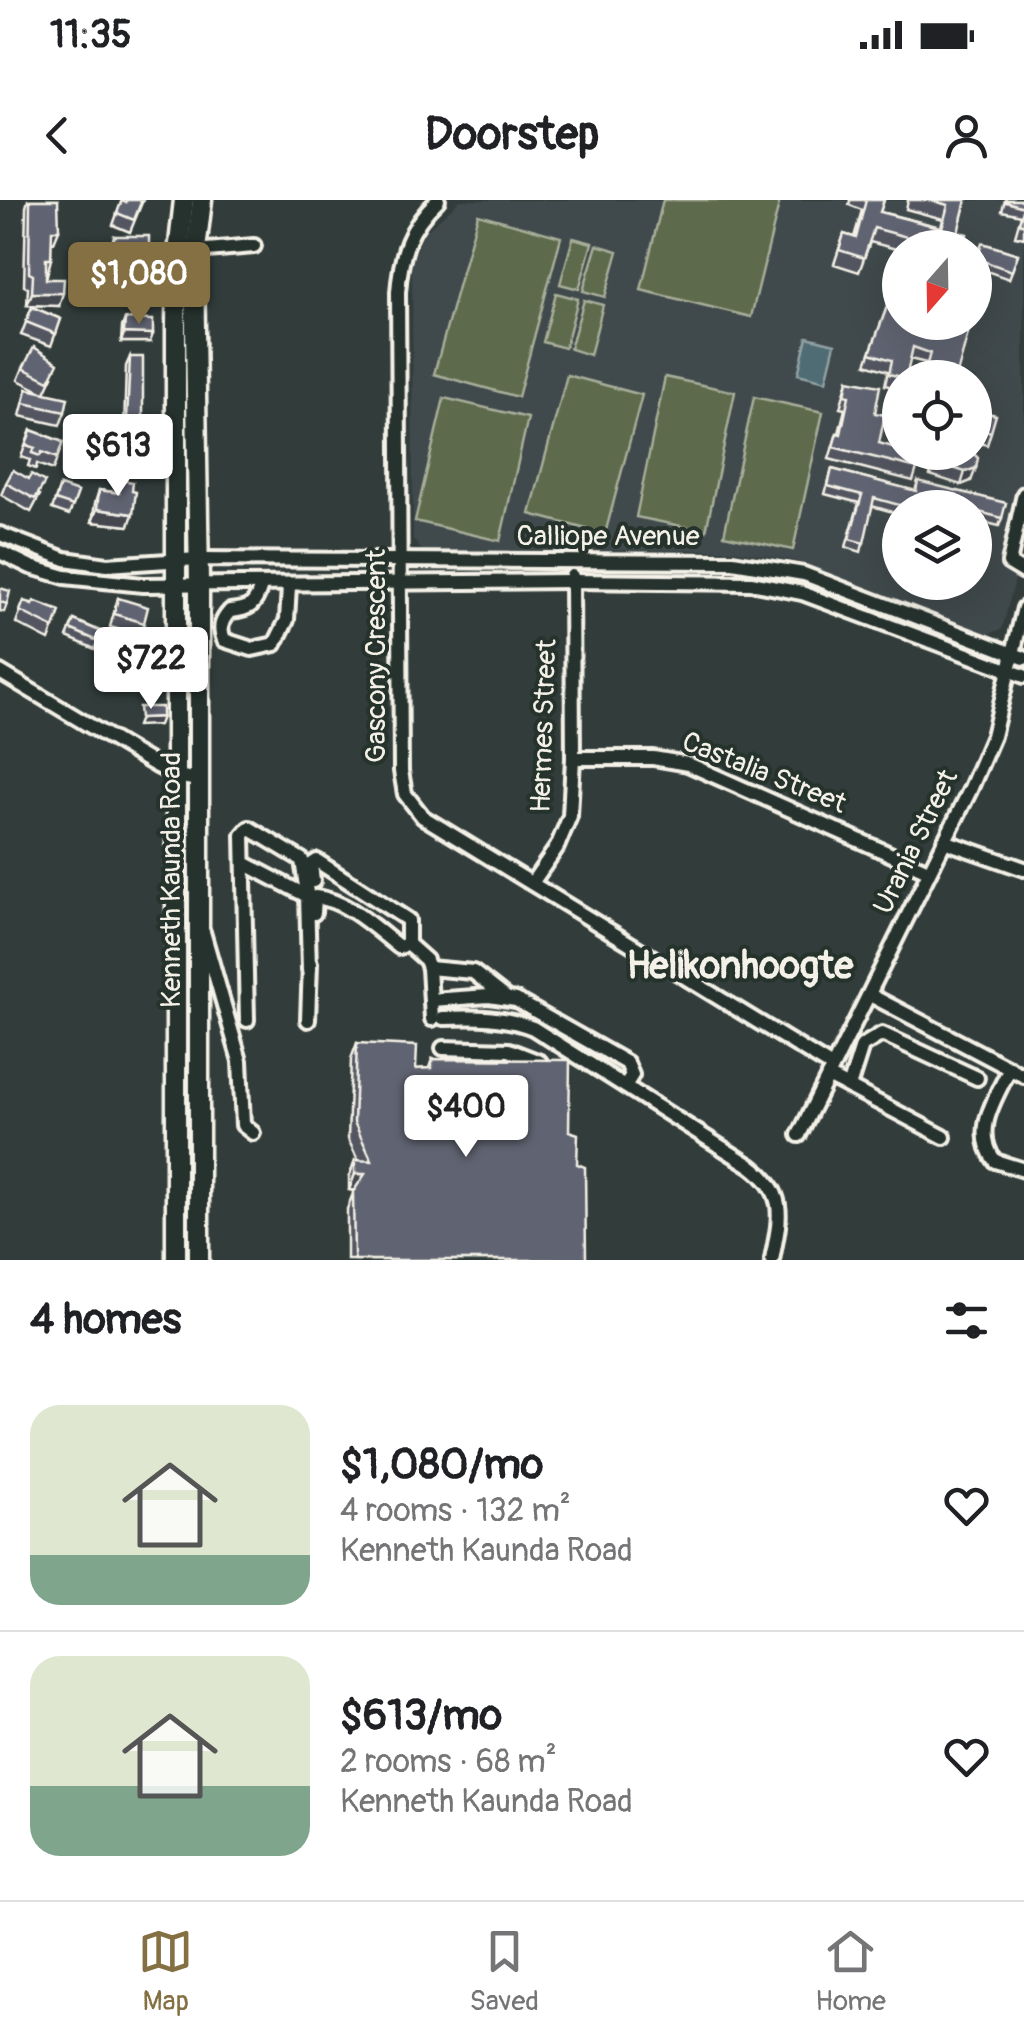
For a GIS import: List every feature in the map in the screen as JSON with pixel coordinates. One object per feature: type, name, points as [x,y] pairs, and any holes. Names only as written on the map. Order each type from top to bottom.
[{"type":"main road","name":"Kenneth Kaunda Road","points":[[184,200],[177,262],[186,325],[199,583],[199,1260]]},
{"type":"main road","name":"Kenneth Kaunda Road","points":[[176,1260],[175,560],[186,325],[202,200]]},
{"type":"street","name":"Gascony Crescent","points":[[438,200],[413,227],[399,274],[401,771],[405,794],[423,817],[849,1086],[944,1138]]},
{"type":"street","points":[[195,252],[254,246]]},
{"type":"street","points":[[1024,494],[1010,563],[1024,572]]},
{"type":"street","name":"Calliope Avenue","points":[[0,534],[40,551],[86,563],[130,566],[198,559],[733,562],[804,574],[1018,656]]},
{"type":"street","name":"Calliope Avenue","points":[[0,552],[30,567],[65,577],[118,584],[718,581],[781,588],[1024,676]]},
{"type":"street","name":"Hermes Street","points":[[532,883],[565,834],[572,800],[571,561]]},
{"type":"street","points":[[261,586],[257,602],[250,608],[230,611],[222,619],[224,640],[252,649],[275,644],[287,620],[289,586]]},
{"type":"street","name":"Urania Street","points":[[798,1135],[870,995],[993,736],[1008,671],[1018,656],[1024,608]]},
{"type":"street","points":[[0,672],[176,776],[198,780]]},
{"type":"street","name":"Castalia Street","points":[[573,758],[665,759],[688,764],[928,871]]},
{"type":"street","points":[[248,1020],[243,836],[249,828],[302,860],[311,896]]},
{"type":"street","points":[[944,841],[1024,869]]},
{"type":"street","points":[[308,1020],[313,861],[408,920],[408,944],[426,960],[437,1018],[484,1016],[513,1020],[532,1028],[751,1166],[771,1183],[779,1209],[772,1260]]},
{"type":"street","points":[[244,863],[358,915],[400,947],[408,944]]},
{"type":"street","points":[[198,916],[240,1061],[243,1126],[253,1133]]},
{"type":"street","points":[[429,968],[474,972],[505,997],[535,1008],[627,1063],[632,1075],[624,1086]]},
{"type":"street","points":[[870,995],[1024,1076]]},
{"type":"street","points":[[431,1000],[505,997]]},
{"type":"street","points":[[849,1086],[862,1046],[882,1034],[977,1078]]},
{"type":"street","points":[[442,1048],[509,1050],[540,1062]]},
{"type":"street","points":[[1010,1068],[988,1115],[985,1141],[994,1160],[1024,1170]]},
{"type":"shaded area","points":[[460,200],[1024,200],[1024,546],[1002,629],[988,634],[898,600],[992,600],[992,490],[882,490],[882,594],[795,561],[732,550],[422,551],[413,539],[412,260],[425,232]]},
{"type":"green space","points":[[663,200],[780,200],[751,317],[641,290]]},
{"type":"green space","points":[[478,214],[561,237],[518,397],[434,374]]},
{"type":"green space","points":[[573,238],[592,243],[579,289],[560,284]]},
{"type":"green space","points":[[597,245],[618,251],[605,297],[583,291]]},
{"type":"green space","points":[[556,293],[578,299],[565,348],[543,342]]},
{"type":"green space","points":[[584,300],[603,305],[590,355],[570,349]]},
{"type":"green space","points":[[567,375],[642,395],[605,534],[530,514]]},
{"type":"green space","points":[[665,377],[735,392],[706,531],[636,517]]},
{"type":"green space","points":[[754,397],[823,412],[793,550],[724,535]]},
{"type":"green space","points":[[444,398],[528,418],[500,541],[415,521]]},
{"type":"water","points":[[807,337],[835,344],[826,381],[798,374]]},
{"type":"building","points":[[30,200],[58,200],[59,230],[52,230],[46,279],[64,279],[63,293],[32,293]]},
{"type":"building","points":[[122,200],[142,200],[134,220],[117,213]]},
{"type":"building","points":[[866,200],[884,200],[880,212],[942,228],[948,205],[929,200],[966,200],[958,230],[874,228],[864,258],[839,250],[844,234],[856,238]]},
{"type":"building","points":[[1024,200],[1024,207],[1006,202]]},
{"type":"building","points":[[114,236],[149,236],[145,286],[107,285],[107,275],[117,275],[117,267],[132,267],[132,250],[114,250]]},
{"type":"building","points":[[992,246],[1018,254],[1012,271],[992,264]]},
{"type":"building","points":[[32,307],[61,319],[56,334],[26,322]]},
{"type":"building","points":[[125,319],[153,320],[153,334],[124,333]]},
{"type":"building","points":[[882,320],[882,340],[966,340],[961,360],[928,360],[930,353],[913,347],[910,360],[892,360],[870,353]]},
{"type":"building","points":[[34,347],[58,363],[49,381],[23,368]]},
{"type":"building","points":[[130,357],[143,357],[143,420],[127,419]]},
{"type":"building","points":[[848,380],[880,386],[875,413],[882,414],[882,459],[833,447],[837,433],[841,434],[849,396],[845,395]]},
{"type":"building","points":[[27,389],[68,398],[65,412],[24,403]]},
{"type":"building","points":[[31,430],[63,442],[57,458],[32,453],[35,448],[26,445]]},
{"type":"building","points":[[145,432],[148,453],[126,451],[124,435]]},
{"type":"building","points":[[832,469],[912,490],[882,490],[882,500],[874,498],[864,543],[849,539],[862,495],[828,486]]},
{"type":"building","points":[[13,470],[45,482],[35,499],[6,483]]},
{"type":"building","points":[[120,480],[133,482],[133,514],[97,509],[99,490],[119,493]]},
{"type":"building","points":[[918,481],[954,490],[916,490]]},
{"type":"building","points":[[60,486],[78,492],[73,506],[55,500]]},
{"type":"building","points":[[992,500],[1006,503],[1002,518],[992,515]]},
{"type":"building","points":[[0,588],[10,591],[7,604],[0,602]]},
{"type":"building","points":[[118,598],[148,607],[144,623],[114,614]]},
{"type":"building","points":[[24,601],[60,611],[54,628],[20,611]]},
{"type":"building","points":[[74,620],[102,632],[98,641],[70,629]]},
{"type":"building","points":[[136,640],[148,652],[128,670],[117,658]]},
{"type":"building","points":[[139,707],[162,707],[162,717],[140,718]]},
{"type":"building","points":[[357,1043],[417,1046],[416,1069],[432,1068],[432,1059],[570,1060],[569,1131],[578,1134],[577,1164],[585,1167],[586,1260],[355,1260],[353,1192],[365,1174],[355,1174],[355,1160],[372,1161],[354,1122]]},
{"type":"district","name":"Helikonhoogte","points":[[740,966]]}]
